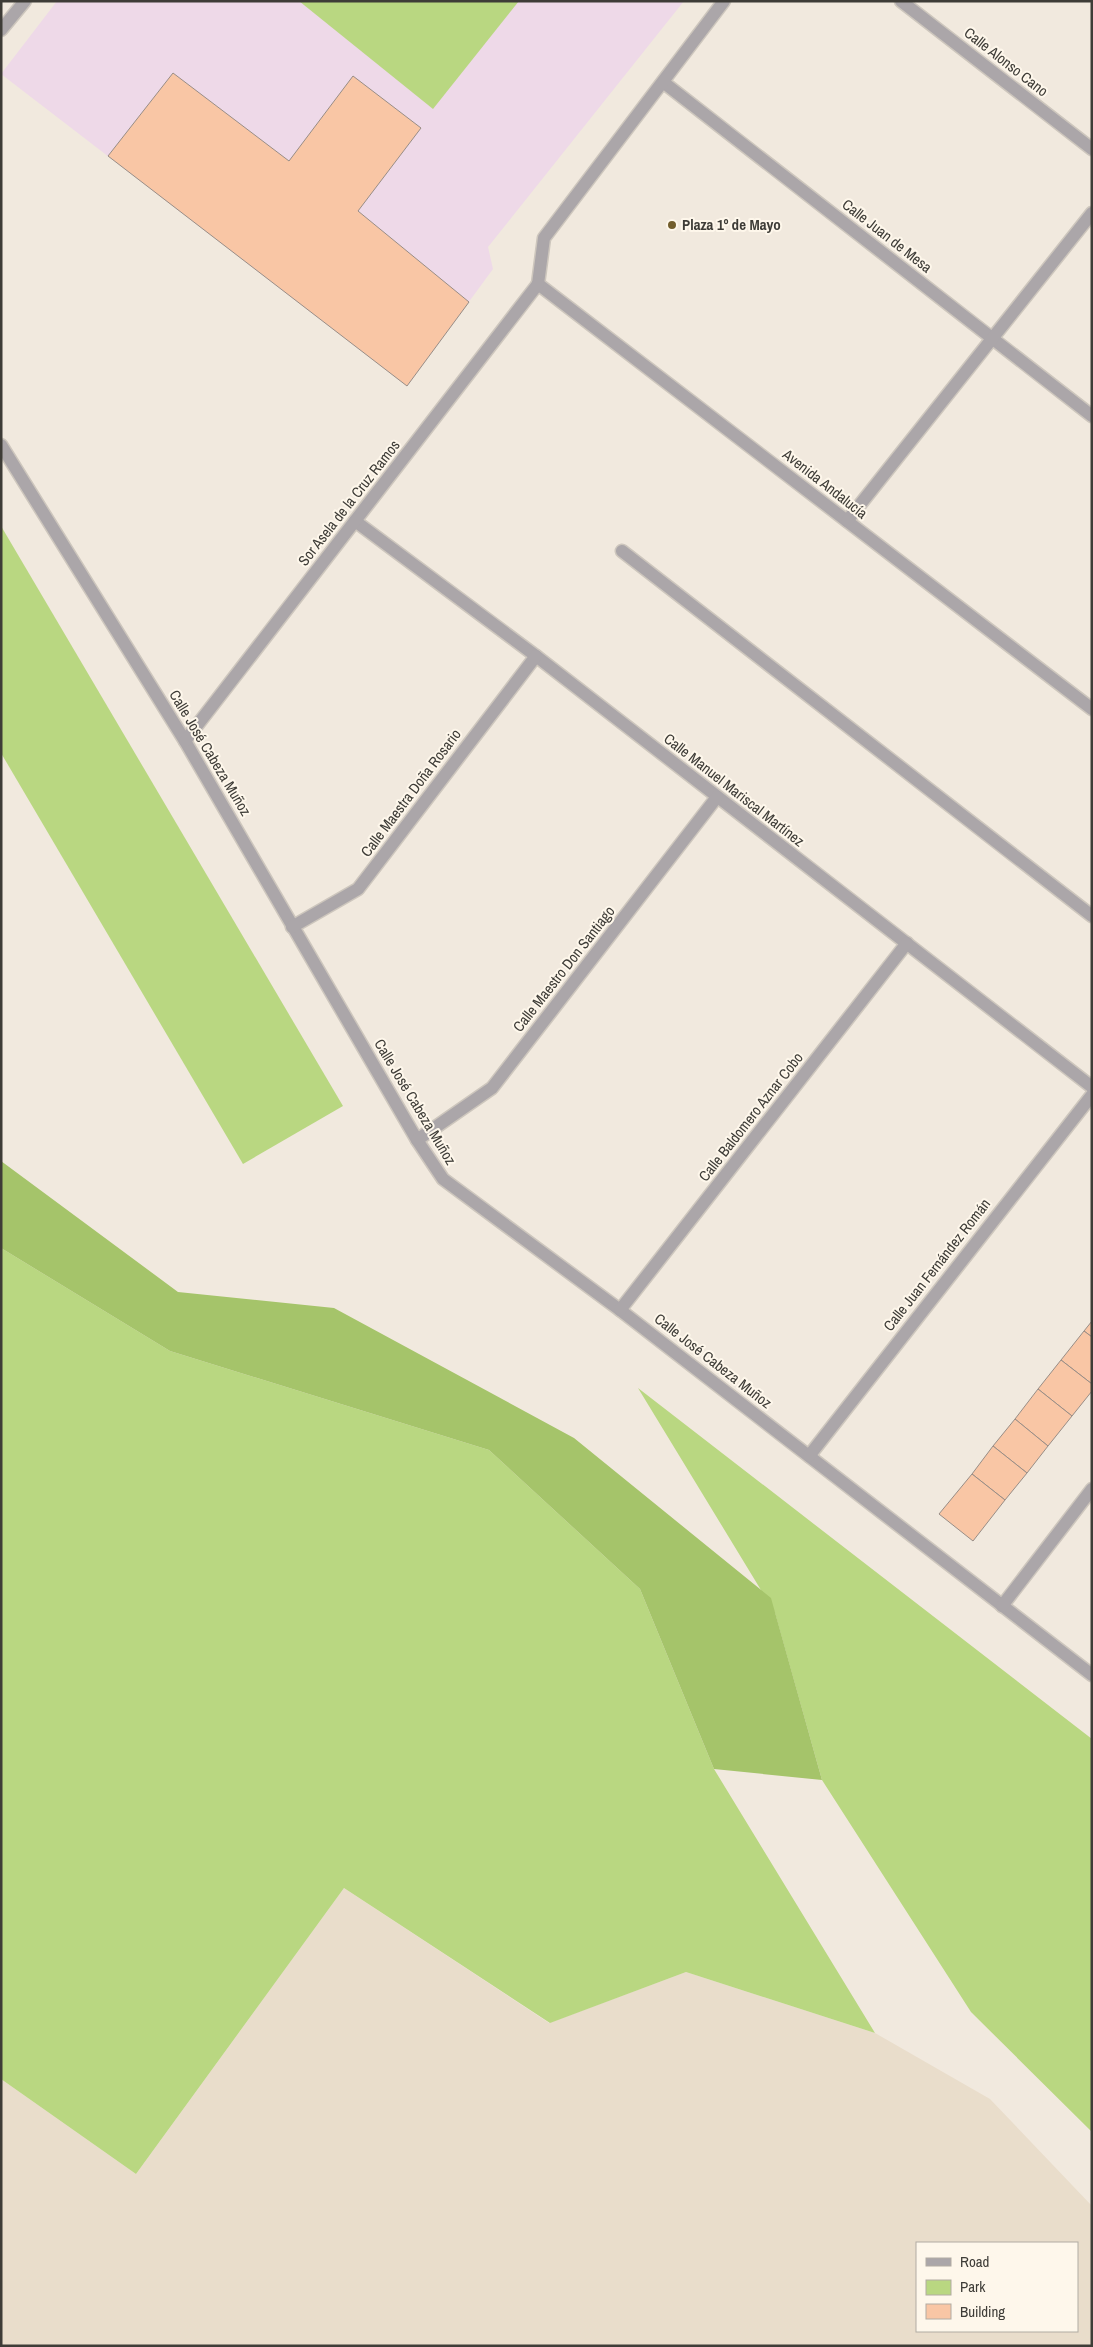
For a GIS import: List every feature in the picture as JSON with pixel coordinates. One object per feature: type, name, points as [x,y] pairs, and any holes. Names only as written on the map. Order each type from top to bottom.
[{"type":"street","points":[[1,30],[25,1]]},
{"type":"street","points":[[538,284],[544,238],[724,1]]},
{"type":"street","name":"Calle Alonso Cano","points":[[901,1],[1092,149]]},
{"type":"street","name":"Calle Juan de Mesa","points":[[663,82],[1092,416]]},
{"type":"street","points":[[847,521],[1092,213]]},
{"type":"street","name":"Avenida Andalucía","points":[[538,284],[1092,709]]},
{"type":"street","name":"Sor Asela de la Cruz Ramos","points":[[185,740],[538,284]]},
{"type":"street","name":"Calle José Cabeza Muñoz","points":[[1,445],[185,740],[417,1140],[443,1178],[620,1310],[1092,1675]]},
{"type":"street","name":"Calle Manuel Mariscal Martínez","points":[[355,522],[536,656],[1092,1087]]},
{"type":"street","points":[[622,551],[1092,916]]},
{"type":"street","name":"Calle Maestra Doña Rosario","points":[[292,927],[358,889],[536,656]]},
{"type":"street","name":"Calle Maestro Don Santiago","points":[[417,1140],[492,1088],[717,797]]},
{"type":"street","name":"Calle Baldomero Aznar Cobo","points":[[620,1310],[908,943]]},
{"type":"street","name":"Calle Juan Fernández Román","points":[[809,1456],[1092,1095]]},
{"type":"street","points":[[1002,1606],[1092,1488]]},
{"type":"shaded area","points":[[57,1],[684,1],[488,247],[493,269],[407,386],[1,74]]},
{"type":"shaded area","points":[[344,1888],[549,2023],[686,1972],[875,2033],[990,2099],[1092,2206],[1092,2346],[1,2346],[1,2079],[136,2174]]},
{"type":"green space","points":[[299,1],[519,1],[433,109]]},
{"type":"green space","points":[[1,526],[343,1106],[243,1164],[1,753]]},
{"type":"green space","points":[[1,1161],[178,1292],[334,1308],[574,1438],[771,1598],[822,1780],[714,1769],[640,1589],[489,1450],[170,1351],[1,1248]]},
{"type":"green space","points":[[1,1248],[170,1351],[489,1450],[640,1589],[714,1769],[875,2033],[686,1972],[550,2023],[344,1888],[136,2174],[1,2079]]},
{"type":"green space","points":[[638,1388],[1092,1739],[1092,2132],[971,2012],[822,1780],[775,1613]]},
{"type":"building","points":[[173,73],[289,161],[353,76],[421,128],[358,211],[469,302],[407,386],[108,156]]},
{"type":"building","points":[[1092,1321],[1092,1337],[1084,1331]]},
{"type":"building","points":[[1084,1331],[1092,1337],[1092,1384],[1061,1360]]},
{"type":"building","points":[[1061,1360],[1092,1384],[1092,1391],[1072,1416],[1038,1389]]},
{"type":"building","points":[[1038,1389],[1072,1416],[1048,1446],[1015,1419]]},
{"type":"building","points":[[1015,1419],[1048,1446],[1027,1473],[993,1446]]},
{"type":"building","points":[[993,1446],[1027,1473],[1005,1500],[972,1474]]},
{"type":"building","points":[[972,1474],[1005,1500],[973,1541],[939,1514]]},
{"type":"place","name":"Plaza 1º de Mayo","points":[[672,225]]}]
